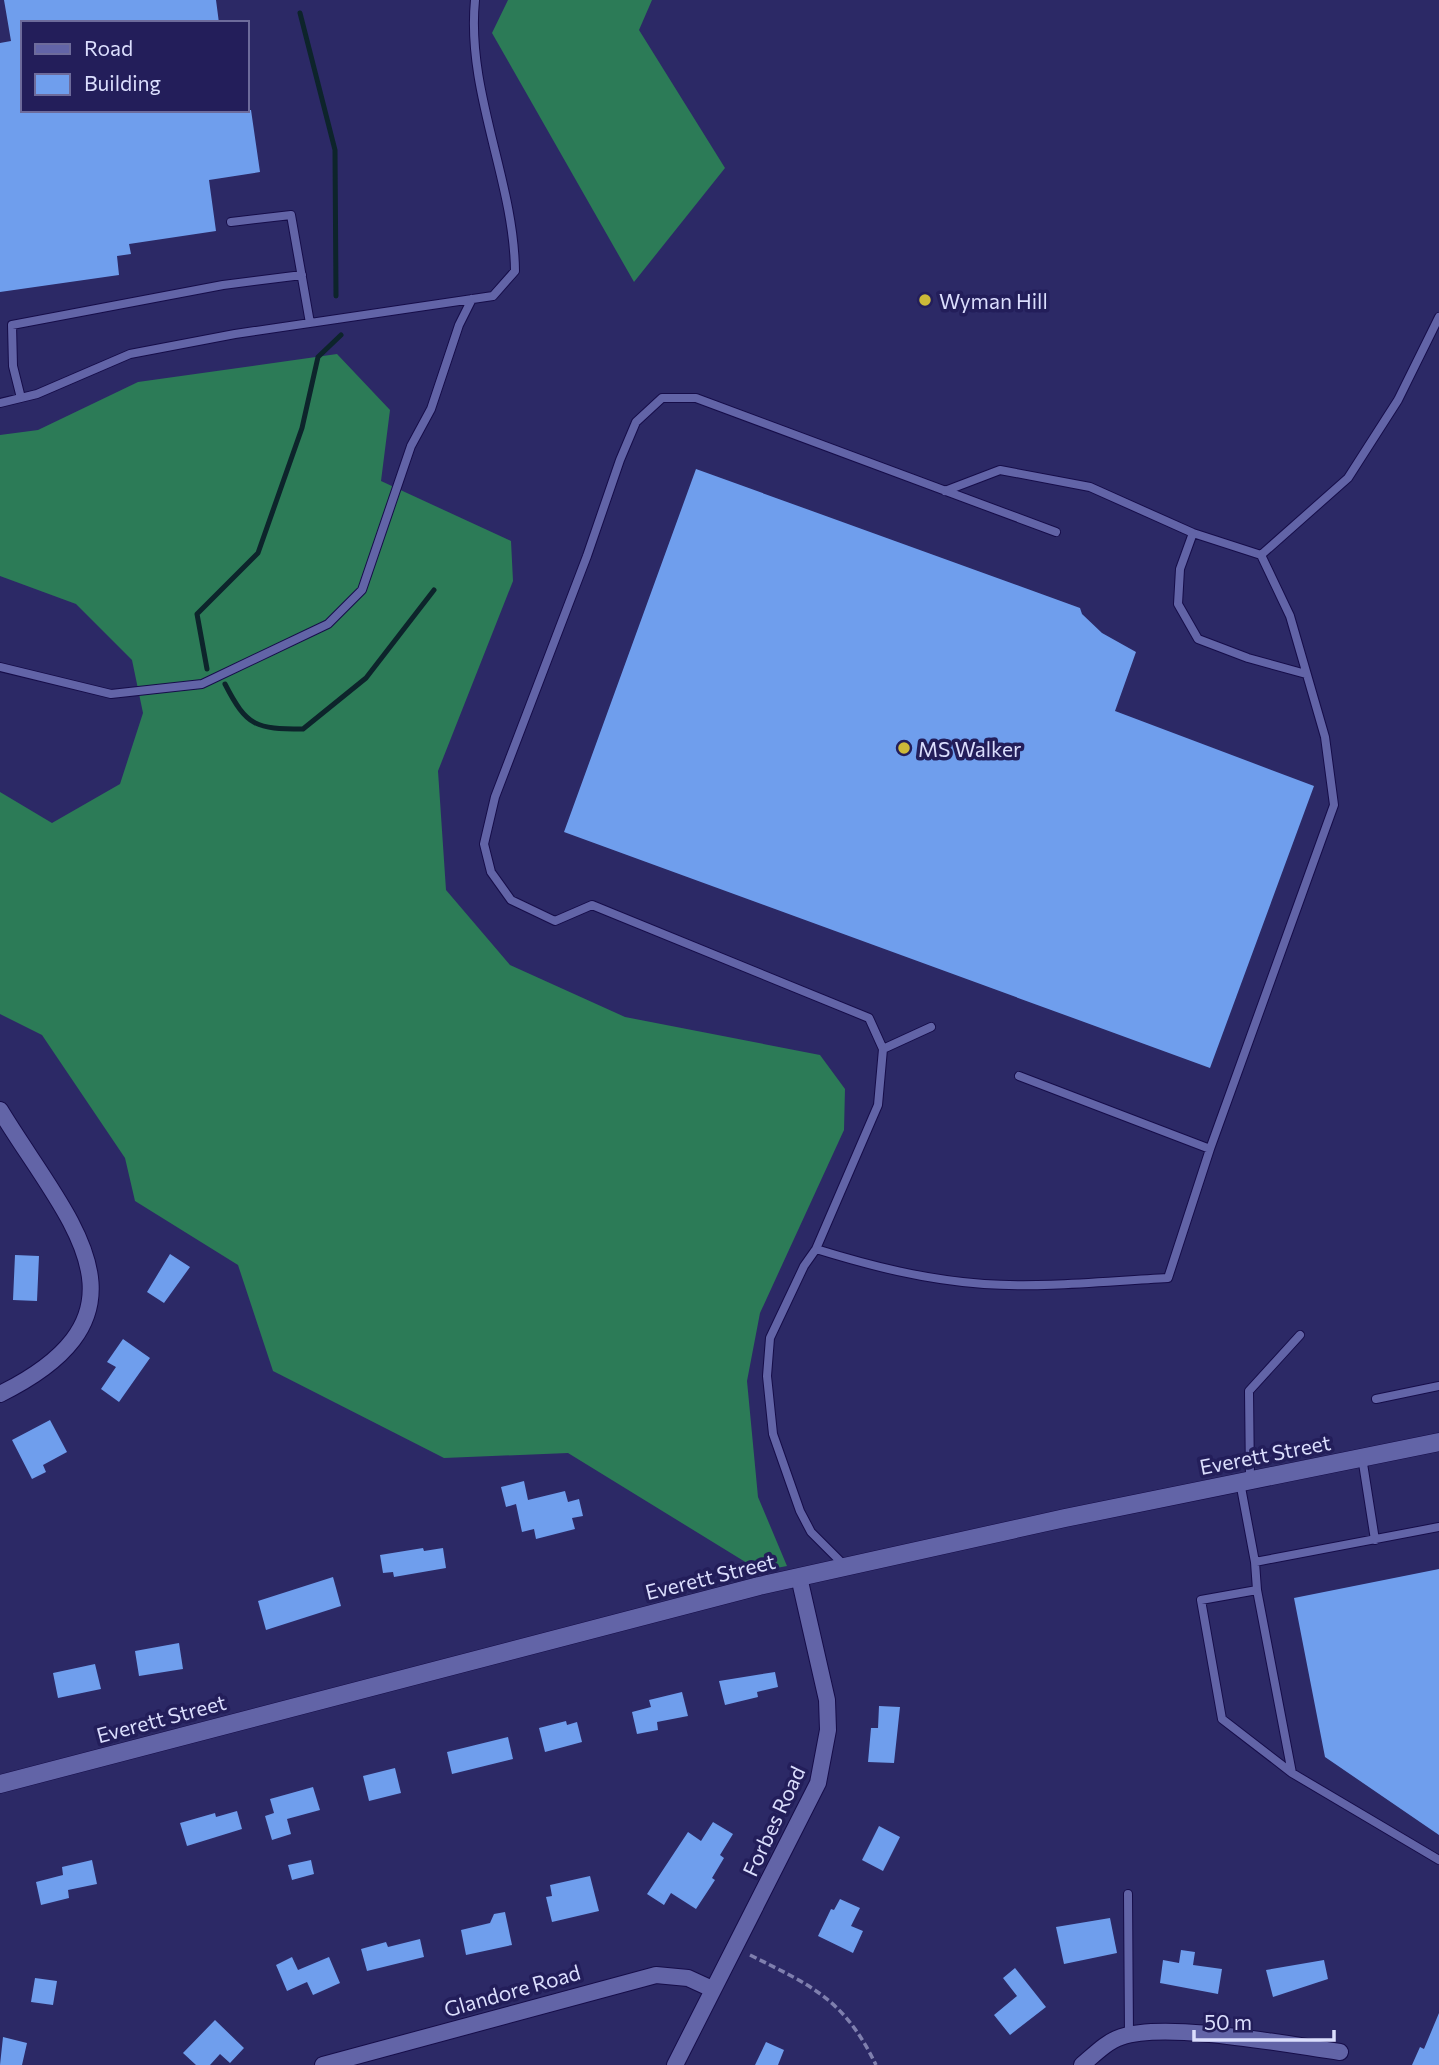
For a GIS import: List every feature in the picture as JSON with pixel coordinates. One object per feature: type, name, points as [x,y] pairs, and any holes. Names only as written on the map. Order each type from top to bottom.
[{"type":"street","points":[[0,1110],[80,1236],[90,1268],[89,1300],[81,1328],[49,1366],[0,1394]]},
{"type":"street","name":"Everett Street","points":[[0,1784],[845,1566],[1439,1442]]},
{"type":"street","name":"Forbes Road","points":[[675,2065],[818,1783],[824,1758],[827,1700],[799,1577]]},
{"type":"street","name":"Glandore Road","points":[[323,2065],[656,1975],[688,1978],[712,1989]]},
{"type":"street","points":[[1082,2065],[1097,2051],[1129,2035],[1172,2034],[1244,2039],[1340,2052]]},
{"type":"lane","points":[[0,402],[21,398],[130,354],[310,323],[493,296],[515,271],[515,240],[472,32],[475,0]]},
{"type":"lane","points":[[231,222],[291,215],[310,323]]},
{"type":"lane","points":[[21,398],[13,366],[12,325],[223,285],[302,275]]},
{"type":"lane","points":[[0,667],[111,694],[202,684],[328,624],[362,590],[411,446],[431,409],[459,325],[472,299]]},
{"type":"lane","points":[[1261,555],[1348,478],[1398,400],[1439,317]]},
{"type":"lane","points":[[845,1566],[811,1532],[800,1511],[773,1434],[768,1388],[770,1338],[804,1266],[816,1249],[878,1105],[883,1049],[869,1018],[592,905],[555,921],[511,900],[491,872],[484,845],[495,797],[587,556],[620,460],[636,422],[662,398],[696,398],[1056,532]]},
{"type":"lane","points":[[816,1249],[880,1268],[986,1284],[1168,1278],[1210,1149],[1334,805],[1325,737],[1290,616],[1261,555],[1193,533],[1090,488],[1000,470],[945,491]]},
{"type":"lane","points":[[1193,533],[1180,569],[1178,604],[1198,639],[1248,658],[1306,674]]},
{"type":"lane","points":[[883,1049],[931,1027]]},
{"type":"lane","points":[[1019,1076],[1210,1149]]},
{"type":"lane","points":[[1292,1773],[1257,1590],[1245,1481],[1249,1391],[1300,1335]]},
{"type":"lane","points":[[1376,1399],[1439,1386]]},
{"type":"lane","points":[[1362,1457],[1375,1539]]},
{"type":"lane","points":[[1255,1562],[1439,1527]]},
{"type":"lane","points":[[1257,1590],[1200,1600],[1222,1718],[1292,1773],[1439,1860]]},
{"type":"lane","points":[[1128,1894],[1129,2035]]},
{"type":"path","points":[[734,1948],[802,1980],[832,2002],[855,2025],[876,2065]]},
{"type":"green space","points":[[508,0],[652,0],[639,30],[725,168],[634,282],[492,33]]},
{"type":"green space","points":[[337,354],[390,410],[381,481],[511,541],[513,581],[438,771],[446,890],[510,965],[625,1017],[820,1055],[845,1089],[844,1130],[760,1313],[747,1381],[758,1497],[787,1566],[760,1571],[568,1453],[444,1458],[273,1371],[238,1265],[135,1201],[125,1158],[42,1035],[0,1014],[0,792],[52,823],[120,784],[143,713],[132,660],[76,604],[0,576],[0,435],[38,430],[138,382]]},
{"type":"building","points":[[4,0],[216,0],[219,21],[21,21],[21,112],[251,110],[260,172],[209,180],[216,231],[129,244],[131,254],[117,256],[119,275],[0,292],[0,43],[11,41]]},
{"type":"building","name":"MS Walker","points":[[696,469],[1080,608],[1082,614],[1102,633],[1136,652],[1115,711],[1314,786],[1210,1068],[564,832]]},
{"type":"building","points":[[170,1254],[190,1267],[164,1303],[147,1292]]},
{"type":"building","points":[[15,1255],[39,1256],[37,1301],[13,1300]]},
{"type":"building","points":[[123,1339],[150,1358],[119,1402],[101,1389],[116,1367],[107,1362]]},
{"type":"building","points":[[50,1420],[67,1452],[43,1465],[46,1472],[32,1479],[12,1440]]},
{"type":"building","points":[[524,1481],[528,1500],[565,1491],[568,1502],[579,1499],[583,1516],[572,1518],[575,1529],[536,1539],[534,1529],[522,1532],[516,1504],[506,1507],[501,1487]]},
{"type":"building","points":[[423,1548],[424,1551],[443,1548],[446,1568],[394,1577],[393,1572],[383,1573],[380,1555]]},
{"type":"building","points":[[1439,1569],[1439,1835],[1325,1757],[1294,1598]]},
{"type":"building","points":[[333,1577],[341,1606],[266,1630],[258,1601]]},
{"type":"building","points":[[179,1643],[183,1669],[139,1676],[135,1651]]},
{"type":"building","points":[[95,1664],[101,1689],[58,1698],[53,1673]]},
{"type":"building","points":[[775,1672],[778,1687],[757,1692],[758,1697],[725,1705],[719,1681]]},
{"type":"building","points":[[682,1692],[688,1716],[657,1722],[658,1730],[637,1734],[632,1712],[651,1707],[649,1700]]},
{"type":"building","points":[[879,1706],[900,1707],[894,1763],[868,1762],[871,1728],[878,1728]]},
{"type":"building","points":[[566,1721],[567,1725],[577,1722],[582,1742],[545,1752],[539,1728]]},
{"type":"building","points":[[508,1737],[513,1759],[452,1774],[447,1752]]},
{"type":"building","points":[[395,1768],[401,1793],[369,1801],[363,1776]]},
{"type":"building","points":[[313,1787],[320,1810],[287,1819],[291,1834],[272,1840],[265,1816],[274,1813],[270,1799]]},
{"type":"building","points":[[237,1811],[242,1829],[187,1846],[180,1823],[215,1813],[216,1817]]},
{"type":"building","points":[[713,1822],[733,1834],[720,1855],[724,1858],[712,1878],[715,1880],[696,1909],[671,1893],[664,1905],[647,1894],[688,1832],[701,1841]]},
{"type":"building","points":[[879,1826],[900,1837],[883,1871],[862,1860]]},
{"type":"building","points":[[92,1860],[97,1884],[68,1890],[69,1898],[41,1905],[36,1882],[63,1875],[62,1867]]},
{"type":"building","points":[[311,1860],[314,1874],[292,1880],[288,1865]]},
{"type":"building","points":[[590,1876],[599,1911],[552,1922],[546,1897],[552,1896],[550,1885]]},
{"type":"building","points":[[840,1899],[860,1908],[851,1926],[863,1931],[853,1953],[818,1936],[831,1909],[834,1910]]},
{"type":"building","points":[[505,1912],[512,1945],[466,1955],[461,1930],[490,1923],[494,1914]]},
{"type":"building","points":[[1110,1918],[1117,1953],[1064,1964],[1056,1927]]},
{"type":"building","points":[[420,1939],[424,1957],[367,1971],[361,1949],[386,1942],[388,1947]]},
{"type":"building","points":[[1181,1950],[1195,1952],[1193,1965],[1222,1969],[1218,1994],[1160,1983],[1163,1960],[1179,1963]]},
{"type":"building","points":[[292,1957],[298,1970],[329,1957],[340,1983],[313,1995],[307,1982],[287,1991],[276,1965]]},
{"type":"building","points":[[1324,1960],[1328,1979],[1273,1997],[1266,1970]]},
{"type":"building","points":[[1015,1968],[1046,2007],[1010,2035],[994,2015],[1017,1996],[1003,1978]]},
{"type":"building","points":[[35,1978],[57,1981],[53,2005],[31,2002]]},
{"type":"building","points":[[1439,2013],[1439,2065],[1412,2065],[1420,2047],[1424,2049]]},
{"type":"building","points":[[215,2020],[244,2048],[230,2063],[220,2054],[210,2065],[196,2065],[183,2053]]},
{"type":"building","points":[[3,2037],[27,2043],[22,2065],[0,2065]]},
{"type":"building","points":[[766,2042],[784,2050],[778,2065],[755,2065]]},
{"type":"waterway","points":[[300,13],[335,150],[336,296]]},
{"type":"waterway","points":[[207,669],[197,614],[258,553],[302,428],[318,357],[341,335]]},
{"type":"waterway","points":[[225,684],[240,709],[255,723],[274,728],[303,729],[366,678],[434,590]]},
{"type":"place","name":"Wyman Hill","points":[[925,300]]},
{"type":"place","name":"MS Walker","points":[[904,748]]}]
